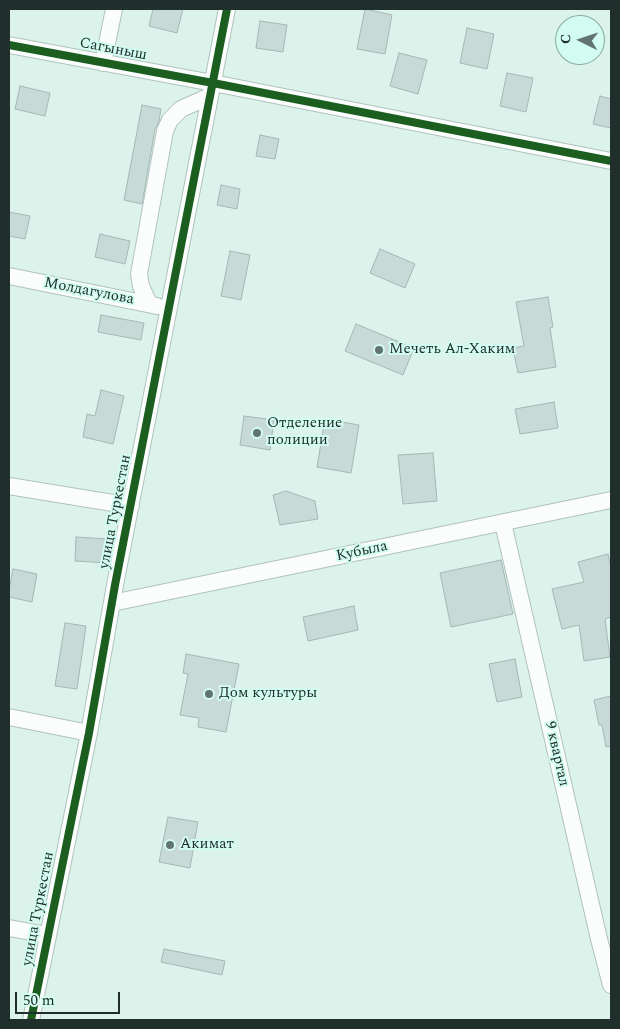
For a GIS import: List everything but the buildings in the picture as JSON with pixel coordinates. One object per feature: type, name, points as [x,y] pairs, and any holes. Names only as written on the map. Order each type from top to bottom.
[{"type":"street","points":[[103,62],[114,9]]},
{"type":"street","name":"улица Туркестан","points":[[31,1020],[89,733],[112,602],[227,9]]},
{"type":"street","name":"Сагыныш","points":[[9,45],[103,62],[211,89],[611,161]]},
{"type":"street","points":[[149,304],[140,286],[139,274],[165,131],[170,120],[181,109],[211,89]]},
{"type":"street","name":"Молдагулова","points":[[9,276],[169,308]]},
{"type":"street","points":[[9,486],[131,506]]},
{"type":"street","name":"Кубыла","points":[[112,602],[611,500]]},
{"type":"street","name":"9 квартал","points":[[503,523],[605,938],[611,985]]},
{"type":"street","points":[[9,717],[89,733]]},
{"type":"street","points":[[9,928],[48,935]]},
{"type":"cycle path","points":[[31,1020],[89,733],[115,585],[227,9]]},
{"type":"cycle path","points":[[9,45],[611,161]]},
{"type":"place","name":"Мечеть Ал-Хаким","points":[[379,350]]},
{"type":"place","name":"Отделение полиции","points":[[257,433]]},
{"type":"place","name":"Дом культуры","points":[[209,694]]},
{"type":"place","name":"Акимат","points":[[170,845]]}]
